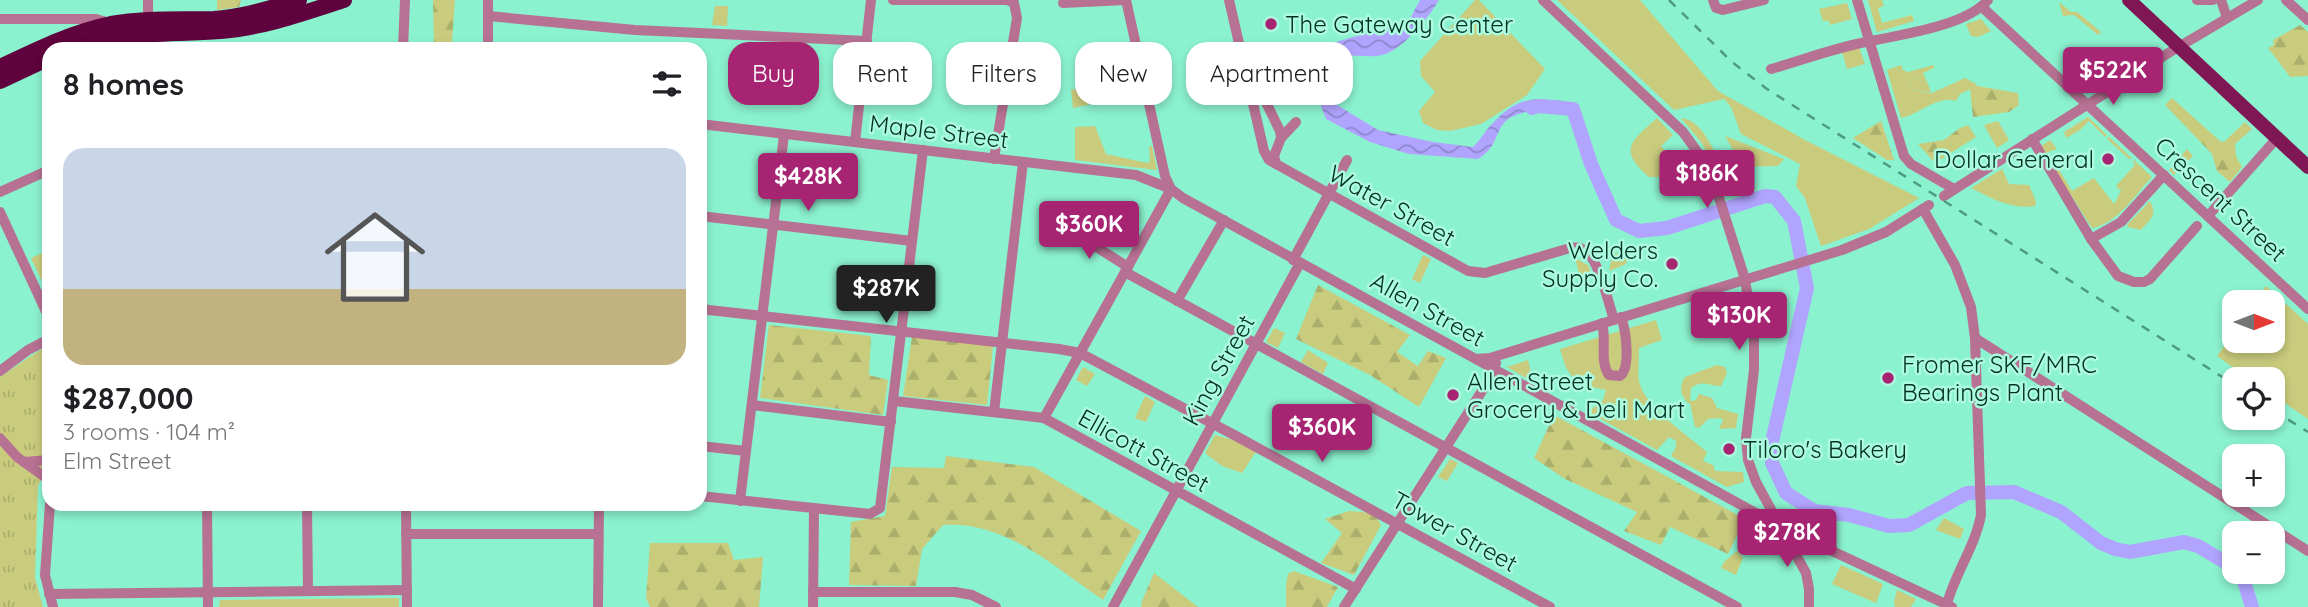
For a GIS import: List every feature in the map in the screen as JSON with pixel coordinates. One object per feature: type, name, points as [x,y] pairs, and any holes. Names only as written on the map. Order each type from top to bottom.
[{"type":"highway","points":[[96,42],[148,34],[221,31],[252,14],[299,0]]},
{"type":"highway","points":[[252,14],[344,0]]},
{"type":"highway","points":[[56,42],[111,24],[148,34]]},
{"type":"highway","points":[[0,67],[42,48]]},
{"type":"highway","points":[[0,81],[42,61]]},
{"type":"main road","points":[[2129,0],[2308,167]]},
{"type":"street","points":[[148,0],[148,34]]},
{"type":"street","points":[[403,42],[405,0]]},
{"type":"street","points":[[488,0],[488,42]]},
{"type":"street","points":[[856,139],[871,0]]},
{"type":"street","points":[[893,0],[1007,0],[1014,3],[1016,8],[1008,77],[994,159]]},
{"type":"street","points":[[1044,418],[1171,189],[1164,173],[1126,0],[1063,3]]},
{"type":"street","points":[[1228,0],[1238,42]]},
{"type":"street","points":[[1543,0],[1683,132],[1704,161],[1714,182],[1745,279],[1755,351],[1746,449],[1756,482],[1806,573],[1809,607]]},
{"type":"street","points":[[1713,0],[1716,8],[1723,10],[1764,0]]},
{"type":"street","points":[[1857,0],[1904,156],[1911,164],[1954,189]]},
{"type":"street","points":[[2197,0],[2213,0]]},
{"type":"street","points":[[2221,0],[2227,18]]},
{"type":"street","points":[[1944,196],[2258,0]]},
{"type":"street","points":[[2286,0],[2308,20]]},
{"type":"street","points":[[1771,69],[1968,16],[1985,4]]},
{"type":"street","name":"Crescent Street","points":[[1985,4],[2086,105],[2308,309]]},
{"type":"street","points":[[488,16],[635,30],[867,41]]},
{"type":"street","points":[[0,19],[96,19],[111,24]]},
{"type":"street","points":[[1253,105],[1264,151],[1269,160],[1276,164]]},
{"type":"street","points":[[1267,105],[1278,124],[1281,138]]},
{"type":"street","points":[[1268,108],[1280,105]]},
{"type":"street","points":[[1276,164],[1274,156],[1281,138],[1296,122]]},
{"type":"street","name":"Maple Street","points":[[707,125],[784,135],[856,139],[923,150],[1136,175],[1171,189]]},
{"type":"street","points":[[740,501],[784,135]]},
{"type":"street","points":[[2208,216],[2277,138]]},
{"type":"street","points":[[2032,139],[2091,239],[2118,276],[2127,281],[2144,282],[2150,279],[2197,226]]},
{"type":"street","points":[[707,497],[870,514],[877,512],[881,503],[894,401],[923,150]]},
{"type":"street","name":"King Street","points":[[1113,607],[1257,345],[1347,160]]},
{"type":"street","points":[[994,412],[1023,162]]},
{"type":"street","name":"Water Street","points":[[1276,164],[1468,271],[1478,273],[1578,247],[1585,250],[1594,262],[1612,320]]},
{"type":"street","points":[[0,192],[42,173]]},
{"type":"street","points":[[2091,239],[2121,222],[2164,175]]},
{"type":"street","name":"Allen Street","points":[[1171,189],[1783,528],[1948,606]]},
{"type":"street","points":[[1476,359],[1842,250],[1886,232],[1926,207],[1963,281],[1971,307],[1975,338],[1981,473],[1980,522],[1949,592],[1948,606]]},
{"type":"street","points":[[0,212],[42,303]]},
{"type":"street","points":[[707,217],[912,241]]},
{"type":"street","points":[[1177,301],[1224,220]]},
{"type":"street","points":[[1068,229],[1177,301],[1737,607]]},
{"type":"street","name":"Tower Street","points":[[707,310],[1080,353],[1550,607]]},
{"type":"street","points":[[1612,320],[1624,325],[1626,371],[1618,377],[1609,375],[1606,370],[1605,333],[1612,320]]},
{"type":"street","points":[[1975,338],[2308,551]]},
{"type":"street","points":[[0,371],[42,343]]},
{"type":"street","points":[[1493,369],[1509,357],[1526,352],[1527,346]]},
{"type":"street","points":[[1605,352],[1614,358],[1621,356],[1626,350]]},
{"type":"street","points":[[1343,607],[1489,380],[1500,354]]},
{"type":"street","name":"Ellicott Street","points":[[894,401],[1044,418],[1356,590]]},
{"type":"street","points":[[752,405],[891,422]]},
{"type":"street","points":[[0,438],[24,462],[42,475]]},
{"type":"street","points":[[707,447],[746,451]]},
{"type":"street","points":[[24,462],[42,461]]},
{"type":"street","points":[[813,607],[814,508]]},
{"type":"street","points":[[49,511],[44,564],[53,607]]},
{"type":"street","points":[[207,511],[208,607]]},
{"type":"street","points":[[307,511],[308,591]]},
{"type":"street","points":[[406,511],[407,607]]},
{"type":"street","points":[[598,607],[599,511]]},
{"type":"street","points":[[406,534],[598,534]]},
{"type":"street","points":[[49,594],[407,590]]},
{"type":"street","points":[[813,592],[955,592],[972,595],[996,607]]},
{"type":"green space","points":[[217,0],[241,0],[239,7],[217,10]]},
{"type":"green space","points":[[433,0],[455,0],[452,42],[434,42]]},
{"type":"green space","points":[[1475,0],[1479,0],[1545,69],[1527,95],[1481,124],[1450,131],[1437,130],[1423,123],[1419,111],[1435,92],[1421,76],[1420,61]]},
{"type":"green space","points":[[1557,0],[1640,0],[1718,91],[1805,140],[1919,198],[1869,229],[1821,246],[1805,198],[1796,186],[1800,164],[1741,134],[1731,107],[1724,99],[1674,110]]},
{"type":"green space","points":[[1868,0],[1882,0],[1884,6],[1878,8],[1882,23],[1912,15],[1914,21],[1877,32]]},
{"type":"green space","points":[[2059,2],[2071,12],[2077,12],[2101,32],[2098,35],[2074,15],[2063,16]]},
{"type":"green space","points":[[1847,3],[1852,19],[1830,25],[1829,21],[1823,21],[1819,9]]},
{"type":"green space","points":[[715,6],[728,6],[727,26],[712,25]]},
{"type":"green space","points":[[1981,19],[1991,31],[1978,37],[1971,36],[1966,24]]},
{"type":"green space","points":[[2300,25],[2308,32],[2308,76],[2290,77],[2268,48],[2274,45],[2273,40]]},
{"type":"green space","points":[[1859,47],[1865,64],[1847,69],[1842,52]]},
{"type":"green space","points":[[1901,65],[1903,70],[1908,72],[1934,65],[1934,68],[1923,73],[1928,84],[1915,78],[1909,79],[1911,90],[1932,93],[1965,78],[1977,86],[1960,94],[1956,101],[1942,101],[1901,118],[1887,70]]},
{"type":"green space","points":[[1915,78],[1928,84],[1931,92],[1911,90],[1909,79]]},
{"type":"green space","points":[[1977,86],[2018,93],[2019,105],[2009,112],[1973,117],[1970,89]]},
{"type":"green space","points":[[1075,89],[1075,105],[1087,105],[1073,108],[1071,90]]},
{"type":"green space","points":[[2172,98],[2220,141],[2224,142],[2245,122],[2252,129],[2235,144],[2236,156],[2242,167],[2230,182],[2217,171],[2212,154],[2165,105]]},
{"type":"green space","points":[[2088,117],[2107,135],[2105,137],[2089,121],[2066,138],[2064,132]]},
{"type":"green space","points":[[1657,118],[1673,135],[1661,146],[1673,160],[1684,149],[1696,170],[1691,172],[1692,177],[1649,177],[1633,159],[1631,152],[1635,139]]},
{"type":"green space","points":[[1681,118],[1695,124],[1705,135],[1721,163],[1719,173],[1701,142]]},
{"type":"green space","points":[[1881,121],[1894,160],[1887,160],[1853,138]]},
{"type":"green space","points":[[1998,121],[2009,140],[1997,148],[1984,125]]},
{"type":"green space","points":[[1968,125],[1976,137],[1935,163],[1918,144],[1944,140]]},
{"type":"green space","points":[[1095,126],[1106,154],[1147,163],[1150,161],[1149,146],[1152,146],[1157,170],[1075,160],[1075,127]]},
{"type":"green space","points":[[1725,136],[1784,159],[1778,166],[1731,167],[1738,158]]},
{"type":"green space","points":[[2109,137],[2132,158],[2129,159],[2107,139]]},
{"type":"green space","points":[[2050,140],[2057,149],[2048,152],[2072,191],[2094,178],[2114,204],[2121,191],[2116,186],[2135,165],[2132,159],[2151,178],[2110,221],[2092,228],[2040,147]]},
{"type":"green space","points":[[2187,149],[2193,156],[2174,175],[2169,170]]},
{"type":"green space","points":[[2002,169],[2009,184],[2029,185],[2036,201],[2035,206],[2009,205],[1971,188]]},
{"type":"green space","points":[[2150,201],[2153,214],[2150,220],[2141,230],[2128,227],[2127,225]]},
{"type":"green space","points":[[42,253],[42,281],[31,258]]},
{"type":"green space","points":[[1613,253],[1625,254],[1626,264],[1609,271]]},
{"type":"green space","points":[[1423,255],[1431,259],[1420,283],[1412,279]]},
{"type":"green space","points":[[1575,258],[1588,265],[1592,277],[1581,281]]},
{"type":"green space","points":[[1318,285],[1410,335],[1397,352],[1418,366],[1428,351],[1446,358],[1419,407],[1370,375],[1296,339]]},
{"type":"green space","points":[[2286,304],[2308,324],[2308,419],[2285,403],[2285,367],[2233,367],[2217,356],[2222,349],[2222,354],[2286,354]]},
{"type":"green space","points":[[1656,320],[1662,340],[1639,348],[1639,381],[1642,390],[1667,420],[1707,452],[1703,461],[1713,465],[1715,471],[1743,472],[1744,482],[1727,487],[1671,456],[1676,441],[1669,437],[1657,450],[1588,412],[1603,400],[1606,390],[1578,384],[1566,368],[1560,349]]},
{"type":"green space","points":[[769,325],[871,336],[869,375],[888,380],[883,415],[760,398]]},
{"type":"green space","points":[[1274,328],[1285,333],[1278,348],[1266,342]]},
{"type":"green space","points":[[912,337],[993,346],[987,405],[903,396]]},
{"type":"green space","points":[[42,349],[42,477],[38,486],[35,578],[43,607],[0,607],[0,377]]},
{"type":"green space","points":[[1308,350],[1328,363],[1323,374],[1301,362]]},
{"type":"green space","points":[[1528,360],[1533,382],[1507,367]]},
{"type":"green space","points":[[1717,365],[1725,367],[1727,373],[1721,386],[1702,383],[1695,385],[1691,388],[1690,401],[1696,400],[1699,394],[1712,398],[1717,408],[1738,414],[1736,428],[1719,429],[1723,420],[1721,418],[1708,419],[1699,428],[1695,427],[1690,403],[1682,394],[1685,377]]},
{"type":"green space","points":[[1083,367],[1095,374],[1087,386],[1076,380]]},
{"type":"green space","points":[[1145,396],[1155,402],[1146,422],[1135,418]]},
{"type":"green space","points":[[1554,415],[1745,519],[1728,554],[1670,527],[1661,545],[1624,531],[1637,512],[1565,479],[1534,458]]},
{"type":"green space","points":[[1215,435],[1244,443],[1257,450],[1242,473],[1222,466],[1205,453]]},
{"type":"green space","points":[[946,456],[1034,467],[1141,531],[1103,600],[1028,548],[987,530],[966,525],[943,525],[922,549],[916,586],[849,585],[851,522],[885,516],[892,467],[944,468]]},
{"type":"green space","points":[[1450,459],[1458,463],[1447,481],[1438,477]]},
{"type":"green space","points":[[1349,511],[1372,515],[1381,525],[1354,575],[1321,563],[1342,533],[1325,519]]},
{"type":"green space","points":[[1944,518],[1964,529],[1960,539],[1936,530]]},
{"type":"green space","points":[[650,543],[728,543],[734,560],[763,557],[759,607],[650,607],[646,598]]},
{"type":"green space","points":[[1737,551],[1743,558],[1736,575],[1721,568]]},
{"type":"green space","points":[[1841,565],[1883,584],[1876,603],[1832,584]]},
{"type":"green space","points":[[1294,571],[1338,587],[1327,607],[1286,607],[1288,574]]},
{"type":"green space","points":[[1154,573],[1198,607],[1141,607]]},
{"type":"green space","points":[[1897,590],[1916,599],[1911,607],[1895,607]]},
{"type":"green space","points":[[399,598],[399,607],[219,607],[220,600]]},
{"type":"water","points":[[1420,0],[1439,0],[1407,40],[1390,52],[1377,56],[1353,55],[1353,42],[1337,42],[1404,23],[1411,17]]},
{"type":"water","points":[[1526,101],[1563,101],[1508,119],[1500,128],[1490,149],[1478,159],[1409,154],[1370,142],[1326,119],[1321,106],[1337,105],[1378,130],[1433,142],[1473,147],[1510,108]]},
{"type":"waterway","points":[[1532,108],[1538,106],[1573,109],[1591,164],[1616,220],[1639,231],[1667,228],[1765,196],[1775,197],[1794,221],[1807,288],[1771,446],[1772,463],[1786,493],[1814,511],[1849,515],[1889,526],[1909,525],[1967,493],[2014,492],[2061,512],[2101,543],[2115,549],[2130,552],[2184,542],[2198,546],[2222,560]]},
{"type":"waterway","points":[[2245,584],[2252,607]]},
{"type":"railway","points":[[1669,0],[1732,62],[1767,89],[2222,377]]},
{"type":"railway","points":[[2285,418],[2308,432]]},
{"type":"place","name":"The Gateway Center","points":[[1271,24]]},
{"type":"place","name":"Dollar General","points":[[2108,159]]},
{"type":"place","name":"Welders Supply Co.","points":[[1672,264]]},
{"type":"place","name":"Fromer SKF/MRC Bearings Plant","points":[[1888,378]]},
{"type":"place","name":"Allen Street Grocery & Deli Mart","points":[[1453,395]]},
{"type":"place","name":"Tiloro's Bakery","points":[[1729,449]]}]
